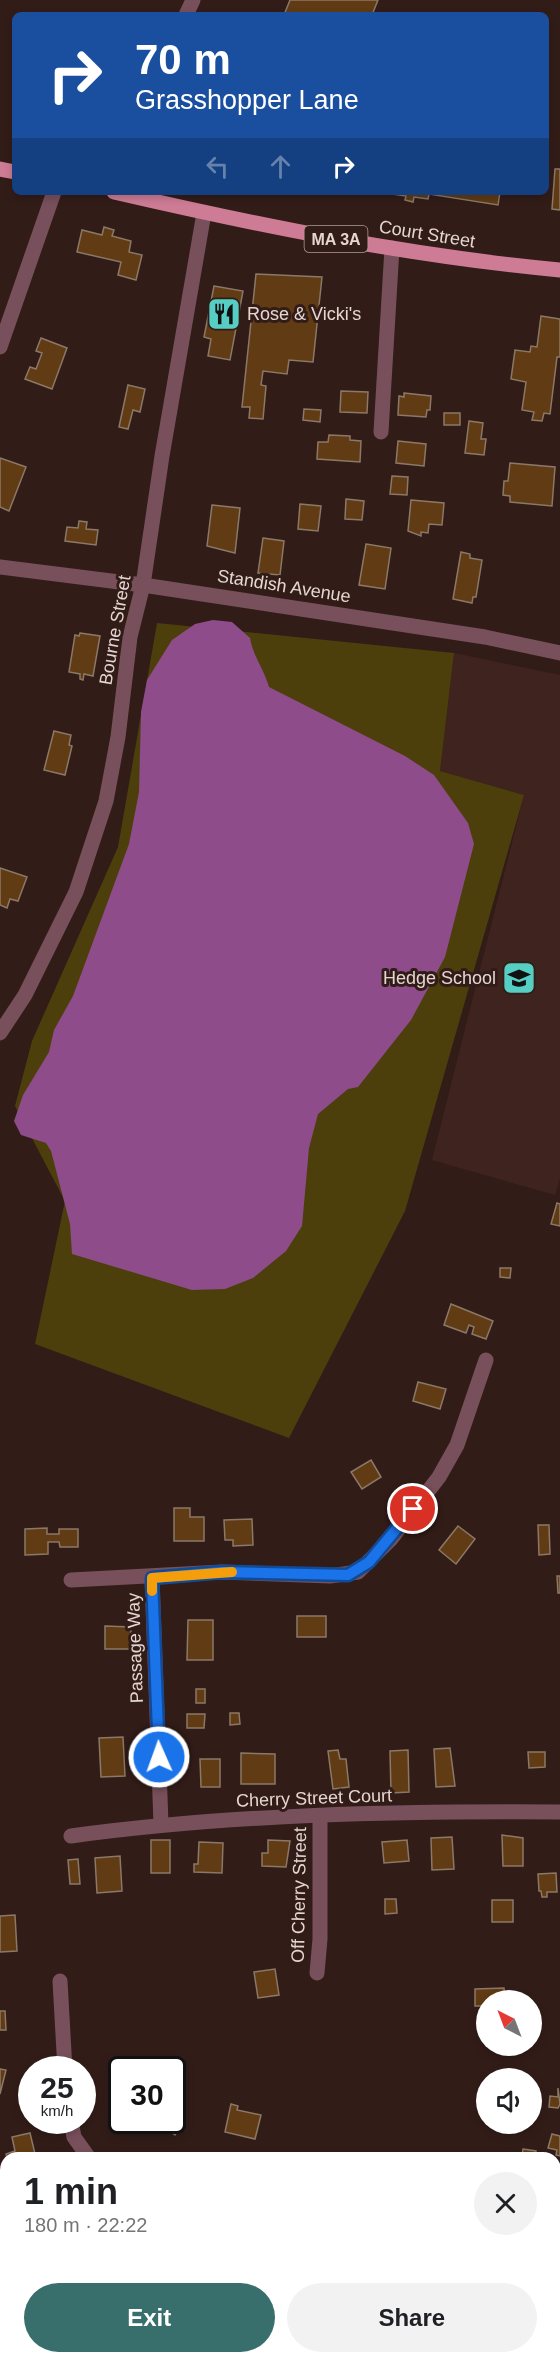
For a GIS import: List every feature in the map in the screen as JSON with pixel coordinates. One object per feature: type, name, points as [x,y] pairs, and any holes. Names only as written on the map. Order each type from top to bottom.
[{"type":"main road","name":"Court Street","points":[[127,195],[204,213],[460,260],[560,270]]},
{"type":"street","points":[[0,347],[53,195]]},
{"type":"street","name":"Bourne Street","points":[[0,1033],[25,995],[60,927],[90,855],[108,790],[118,737],[130,637],[143,585],[162,456],[204,213]]},
{"type":"street","points":[[381,432],[392,248]]},
{"type":"street","name":"Standish Avenue","points":[[0,567],[143,585],[463,634],[560,653]]},
{"type":"street","points":[[70,1580],[152,1578],[222,1572],[330,1576],[358,1572],[391,1539],[439,1477],[457,1445],[486,1360]]},
{"type":"street","name":"Passage Way","points":[[152,1578],[161,1824]]},
{"type":"street","name":"Cherry Street Court","points":[[71,1836],[161,1824],[320,1817],[560,1812]]},
{"type":"street","name":"Off Cherry Street","points":[[317,1973],[320,1939],[320,1817]]},
{"type":"street","points":[[60,1981],[64,2056]]},
{"type":"street","points":[[73,2134],[85,2152]]},
{"type":"shaded area","points":[[213,620],[232,622],[250,638],[269,687],[405,756],[434,775],[468,823],[474,844],[445,957],[411,1020],[358,1087],[348,1089],[318,1114],[309,1148],[302,1226],[286,1251],[253,1278],[225,1289],[192,1290],[72,1254],[70,1224],[51,1151],[46,1143],[21,1135],[14,1121],[23,1095],[49,1052],[54,1030],[73,996],[129,844],[139,792],[141,712],[147,680],[172,640],[195,624]]},
{"type":"shaded area","points":[[157,623],[454,653],[440,771],[524,795],[405,1211],[289,1438],[35,1344],[65,1201],[15,1106],[32,1041],[118,847]]},
{"type":"shaded area","name":"Hedge School","points":[[454,653],[560,675],[560,1178],[555,1195],[432,1160],[524,795],[440,771]]},
{"type":"building","points":[[290,0],[378,0],[373,12],[285,12]]},
{"type":"building","points":[[555,169],[560,169],[560,210],[552,209]]},
{"type":"building","points":[[399,195],[429,195],[428,199],[414,197],[413,202],[405,200],[406,196]]},
{"type":"building","points":[[435,195],[500,195],[498,205]]},
{"type":"building","points":[[104,227],[114,230],[112,236],[131,241],[129,252],[142,255],[136,280],[118,275],[121,262],[77,252],[82,230],[102,235]]},
{"type":"building","points":[[256,274],[322,277],[313,362],[289,360],[287,374],[263,371],[261,385],[266,386],[263,419],[249,418],[250,407],[242,407]]},
{"type":"building","name":"Rose & Vicki's","points":[[214,286],[243,291],[230,360],[208,356],[211,339],[204,337]]},
{"type":"building","points":[[541,316],[560,319],[560,357],[557,357],[550,414],[544,413],[542,421],[532,420],[534,412],[522,410],[526,382],[511,379],[515,350],[530,352],[531,346],[537,347]]},
{"type":"building","points":[[41,338],[67,348],[52,389],[25,379],[30,367],[36,369],[42,353],[36,351]]},
{"type":"building","points":[[128,385],[145,389],[140,412],[133,410],[128,429],[119,427]]},
{"type":"building","points":[[341,391],[368,392],[367,413],[340,412]]},
{"type":"building","points":[[404,393],[431,396],[430,410],[427,410],[426,417],[398,415],[399,396],[404,397]]},
{"type":"building","points":[[304,409],[321,410],[320,422],[303,420]]},
{"type":"building","points":[[444,413],[460,413],[460,425],[444,425]]},
{"type":"building","points":[[469,421],[483,423],[481,439],[486,439],[484,455],[465,453]]},
{"type":"building","points":[[329,435],[350,436],[350,440],[361,441],[360,462],[317,459],[318,442],[328,442]]},
{"type":"building","points":[[398,441],[426,444],[424,466],[396,463]]},
{"type":"building","points":[[0,458],[26,467],[9,511],[0,507]]},
{"type":"building","points":[[510,463],[555,467],[552,506],[510,502],[510,496],[503,495],[504,481],[508,481]]},
{"type":"building","points":[[392,476],[408,477],[407,495],[390,494]]},
{"type":"building","points":[[346,499],[364,501],[362,520],[345,519]]},
{"type":"building","points":[[411,500],[444,503],[442,525],[429,524],[428,533],[421,532],[421,536],[408,531]]},
{"type":"building","points":[[300,504],[321,506],[318,531],[298,529]]},
{"type":"building","points":[[212,505],[240,508],[235,553],[207,546]]},
{"type":"building","points":[[79,521],[87,522],[86,529],[98,530],[96,545],[65,541],[67,527],[78,528]]},
{"type":"building","points":[[263,538],[284,541],[280,575],[258,573]]},
{"type":"building","points":[[366,544],[391,548],[385,589],[359,585]]},
{"type":"building","points":[[461,552],[470,554],[470,558],[482,560],[476,597],[473,597],[472,603],[453,599]]},
{"type":"building","points":[[80,633],[100,636],[93,676],[84,674],[83,680],[80,679],[80,674],[69,672],[75,635],[79,636]]},
{"type":"building","points":[[54,731],[71,735],[69,745],[72,746],[65,775],[44,770]]},
{"type":"building","points":[[0,868],[27,877],[18,901],[10,899],[7,908],[0,905]]},
{"type":"building","points":[[557,1203],[560,1204],[560,1226],[551,1224]]},
{"type":"building","points":[[500,1268],[511,1268],[510,1278],[500,1277]]},
{"type":"building","points":[[451,1304],[493,1321],[486,1339],[472,1334],[474,1327],[469,1325],[466,1333],[444,1325]]},
{"type":"building","points":[[418,1382],[446,1389],[440,1409],[413,1401]]},
{"type":"building","points":[[371,1460],[381,1477],[362,1489],[351,1472]]},
{"type":"building","points":[[174,1508],[190,1508],[190,1517],[204,1517],[204,1541],[174,1541]]},
{"type":"building","points":[[252,1519],[253,1545],[233,1546],[233,1540],[225,1540],[224,1520]]},
{"type":"building","points":[[538,1525],[549,1525],[550,1554],[539,1555]]},
{"type":"building","points":[[458,1526],[475,1539],[456,1564],[439,1550]]},
{"type":"building","points":[[47,1528],[47,1534],[59,1534],[59,1529],[78,1529],[78,1547],[60,1547],[59,1542],[48,1542],[48,1554],[25,1555],[25,1529]]},
{"type":"building","points":[[557,1576],[560,1576],[560,1593],[558,1593]]},
{"type":"building","points":[[297,1616],[326,1616],[326,1637],[297,1637]]},
{"type":"building","points":[[188,1620],[213,1620],[213,1660],[187,1660]]},
{"type":"building","points":[[105,1626],[131,1627],[131,1649],[105,1649]]},
{"type":"building","points":[[196,1689],[205,1689],[205,1703],[196,1703]]},
{"type":"building","points":[[230,1713],[239,1713],[240,1724],[230,1725]]},
{"type":"building","points":[[187,1714],[205,1714],[204,1728],[187,1728]]},
{"type":"building","points":[[123,1737],[125,1776],[101,1777],[99,1738]]},
{"type":"building","points":[[450,1748],[455,1786],[436,1787],[434,1749]]},
{"type":"building","points":[[338,1750],[340,1759],[346,1759],[349,1787],[333,1789],[328,1751]]},
{"type":"building","points":[[408,1750],[409,1792],[391,1793],[390,1751]]},
{"type":"building","points":[[528,1752],[545,1752],[545,1767],[529,1768]]},
{"type":"building","points":[[241,1753],[275,1754],[275,1784],[241,1784]]},
{"type":"building","points":[[200,1759],[220,1759],[220,1787],[201,1787]]},
{"type":"building","points":[[502,1835],[523,1838],[523,1866],[503,1866]]},
{"type":"building","points":[[452,1837],[454,1869],[432,1870],[431,1838]]},
{"type":"building","points":[[151,1840],[170,1840],[170,1873],[151,1873]]},
{"type":"building","points":[[268,1840],[290,1841],[286,1867],[262,1866],[262,1853],[268,1853]]},
{"type":"building","points":[[407,1840],[409,1861],[384,1863],[382,1842]]},
{"type":"building","points":[[199,1842],[223,1843],[222,1873],[194,1872],[194,1864],[198,1864]]},
{"type":"building","points":[[120,1856],[122,1891],[97,1893],[95,1858]]},
{"type":"building","points":[[78,1859],[80,1884],[70,1884],[68,1860]]},
{"type":"building","points":[[556,1873],[557,1892],[547,1892],[547,1897],[542,1897],[539,1891],[538,1874]]},
{"type":"building","points":[[385,1899],[396,1899],[397,1913],[385,1914]]},
{"type":"building","points":[[492,1900],[513,1900],[513,1922],[492,1922]]},
{"type":"building","points":[[15,1915],[17,1951],[0,1952],[0,1916]]},
{"type":"building","points":[[275,1969],[279,1995],[258,1998],[254,1972]]},
{"type":"building","points":[[504,1988],[504,1990],[476,1990],[475,2006],[475,1989]]},
{"type":"building","points":[[0,2011],[5,2011],[6,2030],[0,2030]]},
{"type":"building","points":[[0,2069],[6,2070],[0,2094]]},
{"type":"building","points":[[558,2088],[560,2104],[558,2108],[549,2107],[550,2096],[558,2097]]},
{"type":"building","points":[[231,2104],[238,2106],[237,2110],[261,2115],[255,2139],[225,2132]]},
{"type":"building","points":[[30,2134],[35,2152],[12,2152],[15,2151],[12,2137]]},
{"type":"building","points":[[552,2134],[560,2136],[560,2152],[548,2148]]},
{"type":"building","points":[[523,2149],[536,2151],[536,2152],[523,2152]]},
{"type":"slow traffic","points":[[152,1591],[152,1578],[232,1572]]},
{"type":"place","name":"Rose & Vicki's","points":[[224,314]]},
{"type":"place","name":"Hedge School","points":[[519,978]]},
{"type":"route","points":[[159,1757],[152,1578],[222,1572],[348,1575],[358,1572],[369,1562],[391,1539],[413,1509]]}]
